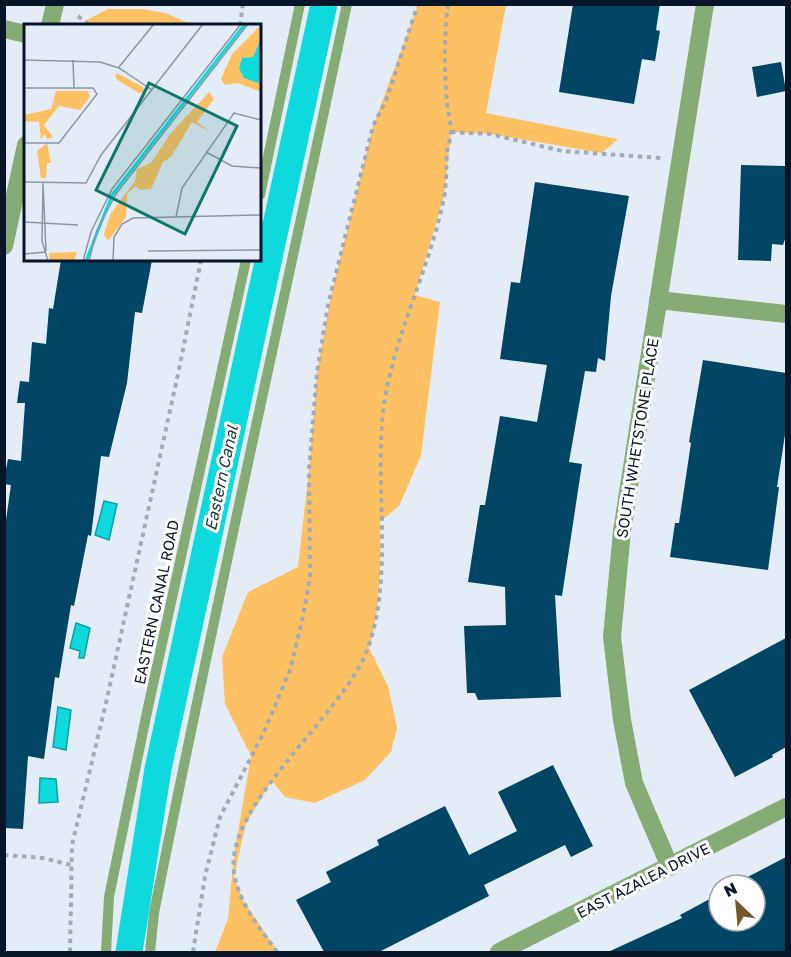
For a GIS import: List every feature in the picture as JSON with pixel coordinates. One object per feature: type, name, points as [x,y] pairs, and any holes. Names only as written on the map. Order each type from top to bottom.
[{"type":"street","points":[[50,24],[55,4]]},
{"type":"street","name":"SOUTH WHETSTONE PLACE","points":[[670,867],[634,783],[622,720],[612,637],[622,531],[705,4]]},
{"type":"street","points":[[4,29],[24,34]]},
{"type":"street","points":[[4,246],[24,154]]},
{"type":"street","points":[[658,300],[786,314]]},
{"type":"street","name":"EAST AZALEA DRIVE","points":[[499,952],[786,807]]},
{"type":"lane","points":[[261,190],[300,4]]},
{"type":"lane","points":[[150,952],[154,913],[201,678],[347,4]]},
{"type":"lane","name":"EASTERN CANAL ROAD","points":[[106,952],[109,897],[246,261]]},
{"type":"path","points":[[240,24],[243,4]]},
{"type":"path","points":[[193,952],[205,876],[220,817],[264,732],[290,670],[302,621],[310,578],[309,470],[316,383],[328,305],[373,126],[386,101],[418,4]]},
{"type":"path","points":[[277,952],[243,900],[234,877],[234,855],[246,823],[262,794],[349,687],[369,648],[374,630],[381,580],[380,468],[383,410],[394,362],[444,196],[447,151],[451,132],[446,100],[448,4]]},
{"type":"path","points":[[78,16],[88,24]]},
{"type":"path","points":[[451,132],[490,134],[562,151],[612,153],[680,161]]},
{"type":"path","points":[[70,952],[72,845],[106,704],[201,261]]},
{"type":"path","points":[[4,855],[43,858],[71,865]]},
{"type":"shaded area","points":[[418,5],[506,5],[486,113],[618,139],[602,153],[490,134],[451,132],[444,196],[415,295],[440,302],[421,456],[399,506],[380,522],[378,601],[369,648],[388,686],[397,728],[391,752],[365,780],[315,803],[285,797],[272,781],[246,823],[234,877],[243,900],[278,952],[215,952],[228,919],[234,855],[251,756],[225,704],[222,657],[248,592],[298,567],[317,372],[331,295],[373,126]]},
{"type":"shaded area","points":[[108,9],[142,9],[165,13],[191,24],[87,24],[85,21]]},
{"type":"water","points":[[104,501],[117,504],[109,540],[95,535]]},
{"type":"water","points":[[76,623],[90,628],[84,658],[79,658],[80,651],[70,648]]},
{"type":"water","points":[[58,707],[71,710],[66,750],[53,747]]},
{"type":"water","points":[[40,778],[56,779],[58,802],[39,803]]},
{"type":"building","points":[[573,4],[660,4],[656,30],[660,31],[655,61],[642,59],[634,104],[559,92]]},
{"type":"building","points":[[781,62],[786,91],[757,97],[752,67]]},
{"type":"building","points":[[741,165],[786,166],[786,236],[783,245],[772,244],[771,261],[738,260]]},
{"type":"building","points":[[535,182],[629,196],[611,296],[605,361],[598,358],[596,372],[585,371],[569,462],[582,464],[562,596],[555,595],[561,697],[478,700],[475,693],[467,693],[464,626],[506,625],[505,587],[468,582],[480,505],[485,505],[500,416],[537,422],[547,365],[500,359],[511,282],[520,283]]},
{"type":"building","points":[[61,261],[152,261],[142,313],[135,312],[127,383],[109,457],[101,456],[91,536],[88,535],[74,606],[71,605],[59,678],[55,677],[44,759],[28,756],[23,829],[4,828],[4,534],[11,485],[4,484],[4,479],[8,459],[21,461],[25,403],[17,403],[20,381],[29,382],[32,342],[46,344],[49,308],[53,309]]},
{"type":"building","points":[[703,360],[786,373],[786,428],[768,570],[670,557],[675,523],[679,523],[691,443],[689,442]]},
{"type":"building","points":[[786,638],[786,747],[772,755],[773,757],[735,777],[689,690]]},
{"type":"building","points":[[553,765],[593,846],[571,857],[565,845],[484,885],[489,896],[379,952],[324,952],[296,900],[331,882],[326,872],[379,845],[377,840],[445,806],[469,855],[517,831],[498,792]]},
{"type":"building","points":[[786,857],[786,952],[608,952],[682,918],[680,915],[707,900],[707,933],[767,933],[767,873],[755,873]]},
{"type":"waterway","name":"Eastern Canal","points":[[129,952],[158,769],[324,4]]}]
